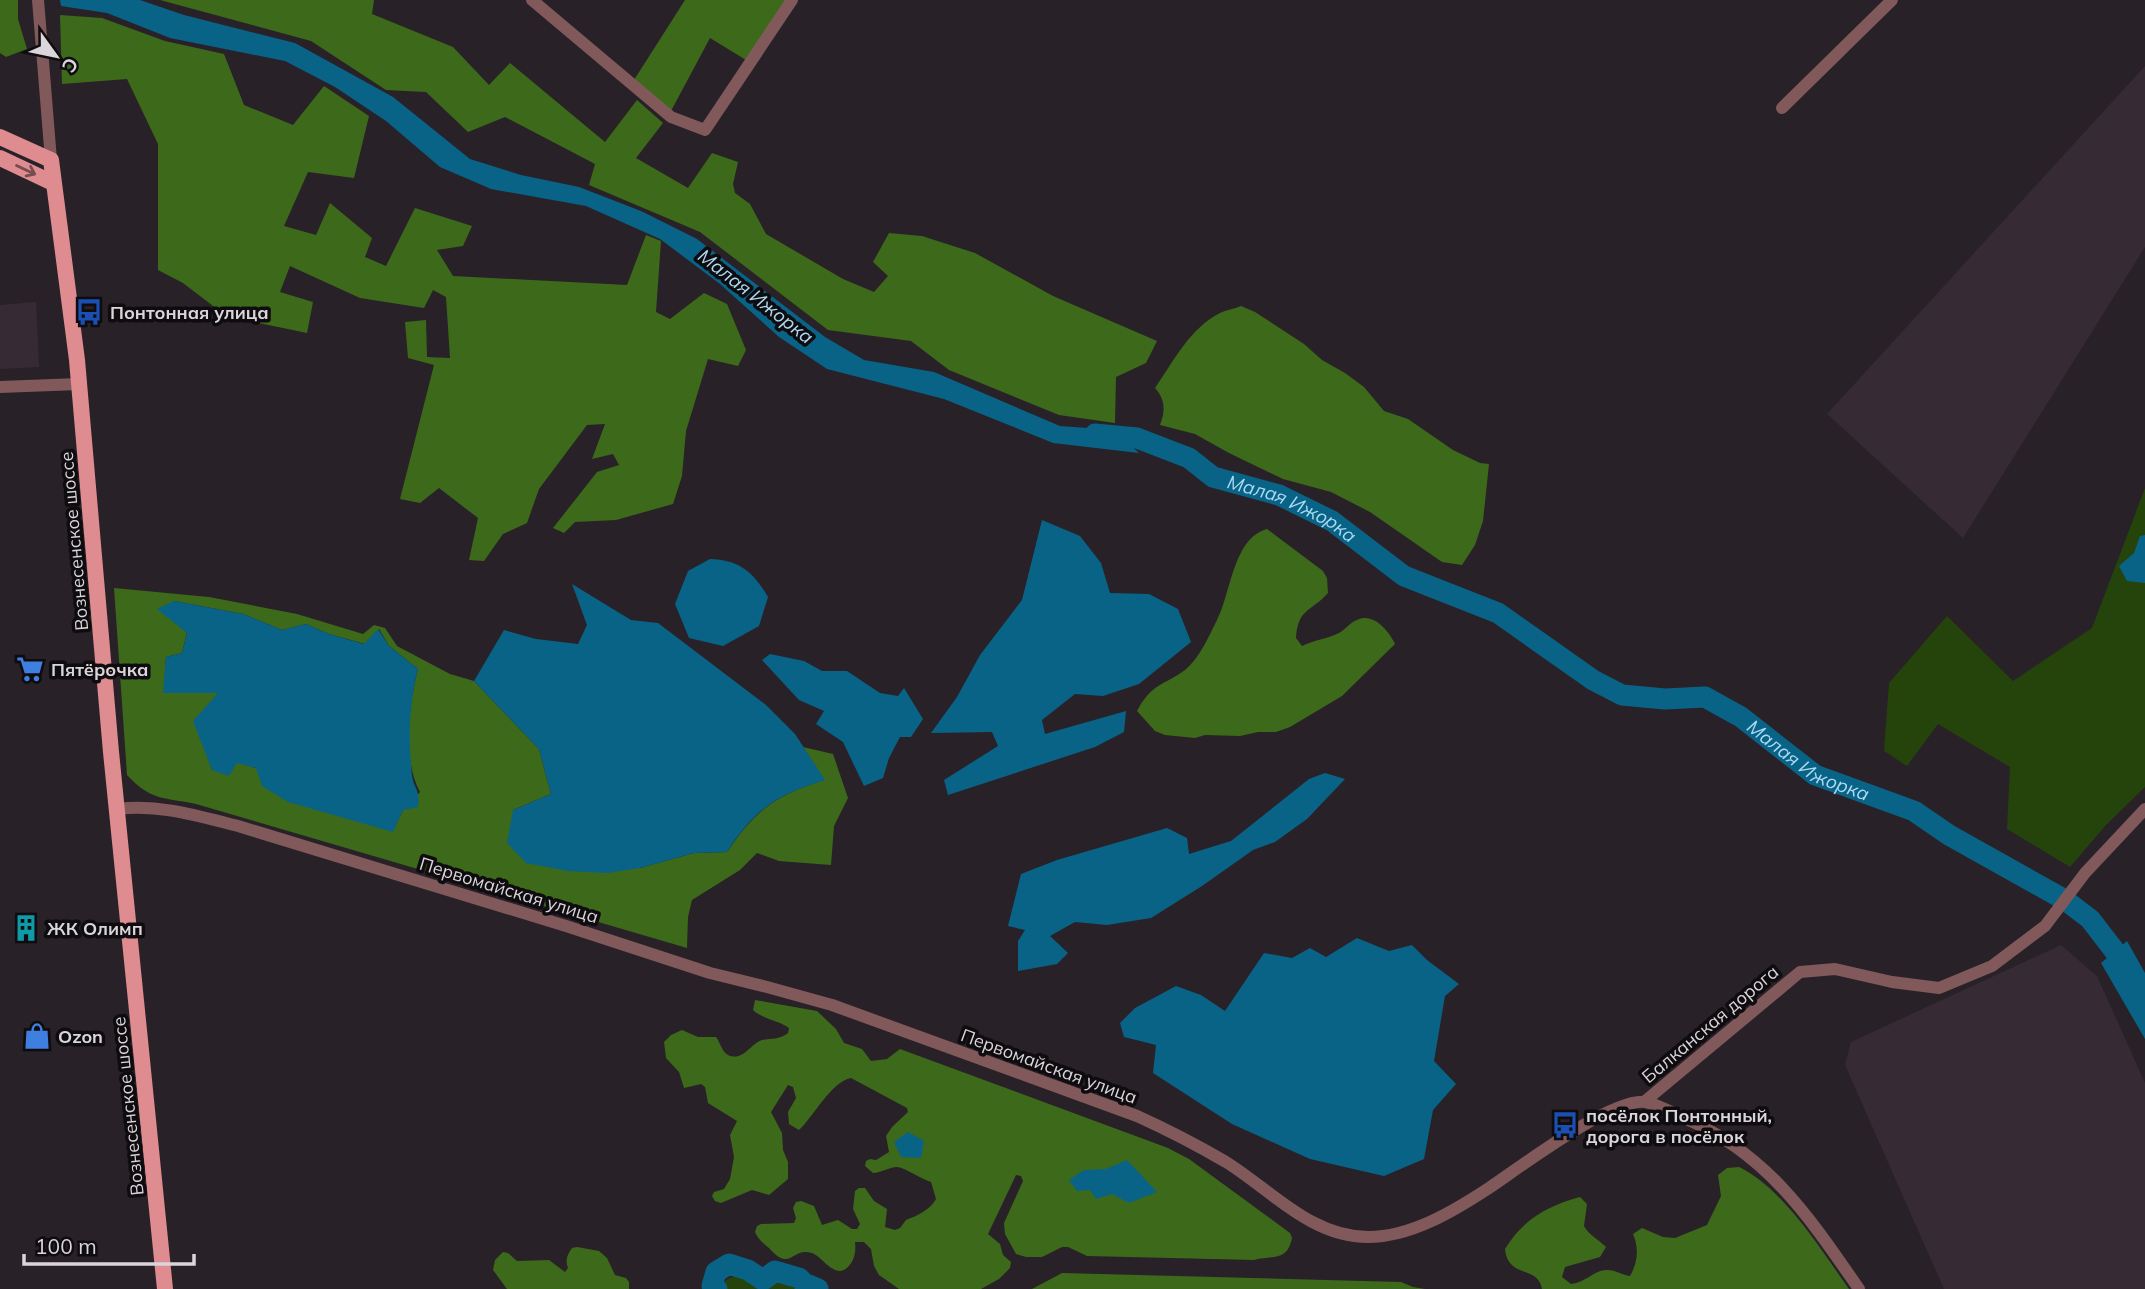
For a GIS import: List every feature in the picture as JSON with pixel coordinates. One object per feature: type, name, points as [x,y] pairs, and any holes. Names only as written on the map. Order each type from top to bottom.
[{"type":"main road","points":[[0,137],[51,160]]},
{"type":"main road","points":[[0,158],[53,183]]},
{"type":"main road","name":"Вознесенское шоссе","points":[[51,160],[79,384],[111,752],[166,1289]]},
{"type":"street","name":"Вознесенское шоссе","points":[[38,0],[51,160]]},
{"type":"street","points":[[531,0],[671,117],[705,130],[792,0]]},
{"type":"street","points":[[1782,108],[1892,0]]},
{"type":"street","points":[[0,387],[79,384]]},
{"type":"street","name":"Первомайская улица","points":[[118,809],[149,807],[191,813],[238,825],[710,973],[767,986],[832,1006],[1137,1116],[1228,1164],[1311,1222],[1328,1231],[1347,1236],[1388,1236],[1436,1219],[1467,1202],[1571,1133],[1607,1113],[1644,1102]]},
{"type":"street","name":"Балканская дорога","points":[[1644,1102],[1800,972],[1835,969],[1892,982],[1939,988],[1992,966],[2045,926],[2078,882],[2145,809]]},
{"type":"street","points":[[1644,1102],[1708,1128],[1740,1149],[1768,1173],[1810,1218],[1859,1289]]},
{"type":"shaded area","points":[[2145,66],[2145,247],[1963,538],[1827,414]]},
{"type":"shaded area","points":[[36,302],[39,367],[0,369],[0,305]]},
{"type":"shaded area","points":[[2061,945],[2097,976],[2145,1083],[2145,1289],[1944,1289],[1845,1065],[1851,1042]]},
{"type":"green space","points":[[0,0],[18,0],[18,19],[27,49],[6,57],[0,53]]},
{"type":"green space","points":[[160,0],[374,0],[372,14],[453,47],[489,85],[510,63],[605,142],[637,100],[663,123],[636,158],[688,188],[712,153],[738,162],[733,184],[735,193],[750,204],[766,234],[843,279],[874,292],[888,276],[873,262],[889,233],[922,236],[975,253],[1053,296],[1157,341],[1146,363],[1116,377],[1115,423],[1059,415],[949,370],[911,341],[828,330],[700,232],[589,185],[595,164],[505,117],[468,132],[426,92],[386,90],[311,41]]},
{"type":"green space","points":[[685,0],[786,0],[746,60],[710,38],[671,111],[634,80]]},
{"type":"green space","points":[[60,15],[102,18],[165,41],[224,54],[244,105],[293,125],[324,86],[369,116],[354,178],[308,172],[284,226],[316,235],[330,203],[372,238],[365,257],[386,266],[415,208],[472,226],[463,246],[437,250],[453,276],[627,285],[646,235],[661,241],[656,312],[670,319],[704,293],[727,304],[746,350],[738,366],[708,359],[686,431],[682,476],[673,504],[616,520],[575,522],[564,533],[553,528],[597,472],[619,465],[613,454],[592,459],[605,424],[587,425],[539,489],[527,523],[503,534],[484,561],[469,560],[478,518],[439,488],[420,503],[400,499],[434,365],[408,358],[405,322],[426,320],[427,357],[450,358],[446,297],[433,290],[424,308],[360,298],[290,266],[280,292],[313,302],[307,333],[245,320],[217,309],[183,283],[158,270],[158,144],[127,79],[62,84]]},
{"type":"green space","points":[[1241,306],[1255,312],[1304,344],[1322,360],[1345,373],[1364,387],[1384,411],[1408,419],[1453,450],[1480,463],[1489,464],[1483,521],[1475,545],[1462,565],[1442,562],[1370,512],[1331,492],[1283,479],[1195,434],[1160,425],[1164,406],[1155,388],[1176,357],[1191,336],[1209,319]]},
{"type":"green space","points":[[2145,488],[2145,787],[2106,825],[2070,867],[2007,829],[2010,767],[1938,724],[1907,766],[1884,751],[1889,683],[1947,616],[2013,681],[2092,628]]},
{"type":"green space","points":[[1267,529],[1323,571],[1327,578],[1328,593],[1306,611],[1299,621],[1296,638],[1302,646],[1339,633],[1363,618],[1380,624],[1395,644],[1342,696],[1290,727],[1276,732],[1240,736],[1205,735],[1195,738],[1165,735],[1155,731],[1137,711],[1153,690],[1185,670],[1195,660],[1222,609],[1240,555],[1256,534]]},
{"type":"green space","points":[[114,588],[209,597],[297,614],[363,634],[374,625],[385,628],[397,646],[450,674],[474,681],[539,749],[551,794],[513,810],[640,868],[694,853],[727,852],[747,825],[768,806],[780,798],[824,780],[803,747],[833,754],[848,798],[834,826],[831,865],[779,861],[757,853],[740,870],[692,900],[688,917],[687,948],[196,804],[158,797],[143,790],[127,775]],"holes":[[[174,601],[243,614],[282,630],[306,624],[365,644],[379,629],[389,646],[418,669],[410,715],[409,748],[414,779],[420,792],[403,810],[393,831],[256,768],[237,762],[212,770],[205,748],[218,693],[164,693],[166,657],[182,653],[187,632]]]},
{"type":"green space","points":[[755,1000],[817,1011],[836,1029],[844,1043],[862,1049],[871,1061],[887,1059],[900,1049],[1168,1148],[1189,1159],[1290,1233],[1290,1246],[1278,1256],[1254,1260],[1087,1256],[1068,1247],[1062,1247],[1042,1257],[1026,1257],[1016,1254],[1005,1234],[1004,1223],[1023,1181],[1021,1176],[1016,1175],[988,1234],[1000,1244],[1003,1255],[1011,1262],[1010,1268],[999,1279],[981,1289],[899,1289],[879,1275],[874,1266],[871,1249],[864,1242],[855,1242],[854,1258],[848,1267],[838,1271],[812,1253],[805,1252],[787,1259],[782,1258],[763,1243],[755,1232],[761,1224],[794,1223],[796,1218],[793,1208],[796,1202],[814,1206],[822,1225],[838,1220],[852,1229],[857,1229],[860,1224],[853,1209],[855,1191],[865,1188],[874,1201],[887,1209],[885,1227],[895,1230],[906,1220],[927,1209],[936,1199],[931,1182],[905,1169],[894,1167],[873,1173],[865,1166],[866,1161],[876,1160],[889,1152],[886,1136],[908,1112],[907,1108],[851,1078],[830,1093],[799,1130],[789,1124],[788,1112],[796,1098],[793,1087],[788,1085],[771,1112],[782,1133],[783,1150],[788,1162],[788,1179],[769,1195],[752,1190],[721,1203],[715,1201],[712,1196],[714,1192],[724,1189],[730,1179],[734,1157],[730,1135],[737,1121],[708,1103],[705,1087],[701,1084],[684,1088],[679,1072],[666,1058],[664,1042],[682,1030],[698,1037],[716,1037],[724,1052],[733,1057],[762,1040],[778,1038],[788,1033],[789,1028],[753,1010]]},
{"type":"green space","points":[[1739,1167],[1771,1189],[1786,1205],[1849,1289],[1542,1289],[1535,1277],[1511,1265],[1507,1258],[1505,1249],[1528,1222],[1547,1209],[1580,1197],[1587,1204],[1584,1226],[1606,1247],[1600,1257],[1565,1267],[1562,1277],[1571,1284],[1603,1270],[1630,1276],[1637,1255],[1633,1234],[1642,1228],[1663,1237],[1675,1238],[1707,1225],[1721,1196],[1718,1175],[1727,1168]]},
{"type":"green space","points":[[572,1248],[599,1251],[607,1258],[615,1275],[626,1278],[629,1289],[507,1289],[493,1270],[495,1260],[503,1252],[517,1261],[549,1260],[565,1272],[568,1268],[569,1253]]},
{"type":"green space","points":[[1062,1273],[1401,1282],[1425,1289],[1032,1289]]},
{"type":"green space","points":[[736,1275],[761,1285],[777,1278],[802,1289],[726,1289],[726,1280]]},
{"type":"water","points":[[60,0],[140,0],[184,15],[295,43],[393,97],[470,159],[521,175],[579,187],[641,211],[697,239],[825,337],[864,360],[934,372],[1060,426],[1115,430],[1139,453],[1053,443],[944,399],[827,369],[779,337],[720,284],[660,239],[586,206],[491,189],[440,167],[386,121],[335,87],[285,61],[170,38],[107,13],[61,6]]},
{"type":"water","points":[[1042,520],[1080,536],[1101,563],[1110,593],[1149,594],[1178,609],[1191,642],[1139,684],[1103,696],[1075,694],[1042,720],[1045,734],[1126,711],[1124,732],[1095,747],[948,795],[944,780],[998,746],[992,732],[931,733],[957,697],[980,655],[1022,600]]},
{"type":"water","points":[[2145,535],[2145,583],[2127,581],[2119,566],[2134,553],[2140,536]]},
{"type":"water","points":[[710,559],[730,562],[745,569],[768,597],[759,626],[723,646],[689,638],[675,604],[688,571]]},
{"type":"water","points":[[572,584],[631,620],[658,623],[766,705],[795,734],[825,780],[780,798],[757,814],[727,852],[694,853],[640,868],[607,873],[568,871],[526,863],[507,843],[513,810],[551,794],[539,749],[474,681],[504,630],[536,639],[578,644],[587,625]]},
{"type":"water","points":[[174,601],[243,614],[282,630],[306,624],[364,644],[378,629],[389,646],[418,669],[411,708],[410,735],[412,775],[418,792],[418,807],[403,810],[393,832],[288,802],[262,786],[256,768],[237,763],[229,776],[212,770],[193,721],[218,693],[163,693],[166,657],[182,653],[187,633],[157,609]]},
{"type":"water","points":[[770,654],[804,661],[822,671],[847,671],[880,693],[898,696],[904,688],[923,719],[911,737],[900,737],[889,758],[883,778],[864,786],[843,742],[816,724],[824,711],[799,700],[762,660]]},
{"type":"water","points":[[1325,773],[1345,779],[1307,819],[1275,842],[1253,850],[1151,918],[1107,925],[1075,922],[1050,936],[1068,953],[1057,964],[1018,971],[1018,941],[1025,930],[1008,926],[1021,874],[1057,860],[1167,828],[1187,838],[1189,854],[1231,841],[1309,779]]},
{"type":"water","points":[[1357,938],[1389,951],[1412,945],[1459,984],[1445,996],[1434,1061],[1456,1084],[1433,1110],[1424,1159],[1384,1176],[1310,1159],[1232,1124],[1153,1073],[1156,1045],[1124,1037],[1120,1023],[1135,1008],[1176,986],[1201,995],[1225,1011],[1264,953],[1292,958],[1310,948],[1326,957]]},
{"type":"water","points":[[2127,941],[2145,973],[2145,1039],[2101,963]]},
{"type":"water","points":[[908,1132],[924,1141],[921,1158],[901,1157],[894,1142]]},
{"type":"water","points":[[1127,1160],[1157,1192],[1129,1203],[1112,1194],[1096,1199],[1090,1190],[1077,1191],[1069,1180],[1084,1170],[1106,1169]]},
{"type":"waterway","name":"Малая Ижорка","points":[[1095,434],[1137,438],[1189,458],[1213,477],[1279,495],[1332,521],[1404,576],[1498,613],[1593,680],[1622,695],[1665,699],[1705,697],[1741,717],[1815,775],[1914,811],[1949,835],[2065,900],[2090,919],[2117,954],[2145,1006]]},
{"type":"waterway","points":[[717,1289],[712,1286],[716,1272],[729,1264],[748,1270],[763,1280],[775,1271],[799,1278],[818,1289]]},
{"type":"place","name":"Понтонная улица","points":[[89,312]]},
{"type":"place","name":"Пятёрочка","points":[[30,669]]},
{"type":"place","name":"ЖК Олимп","points":[[26,928]]},
{"type":"place","name":"Ozon","points":[[37,1036]]},
{"type":"place","name":"посёлок Понтонный, дорога в посёлок","points":[[1565,1125]]}]
